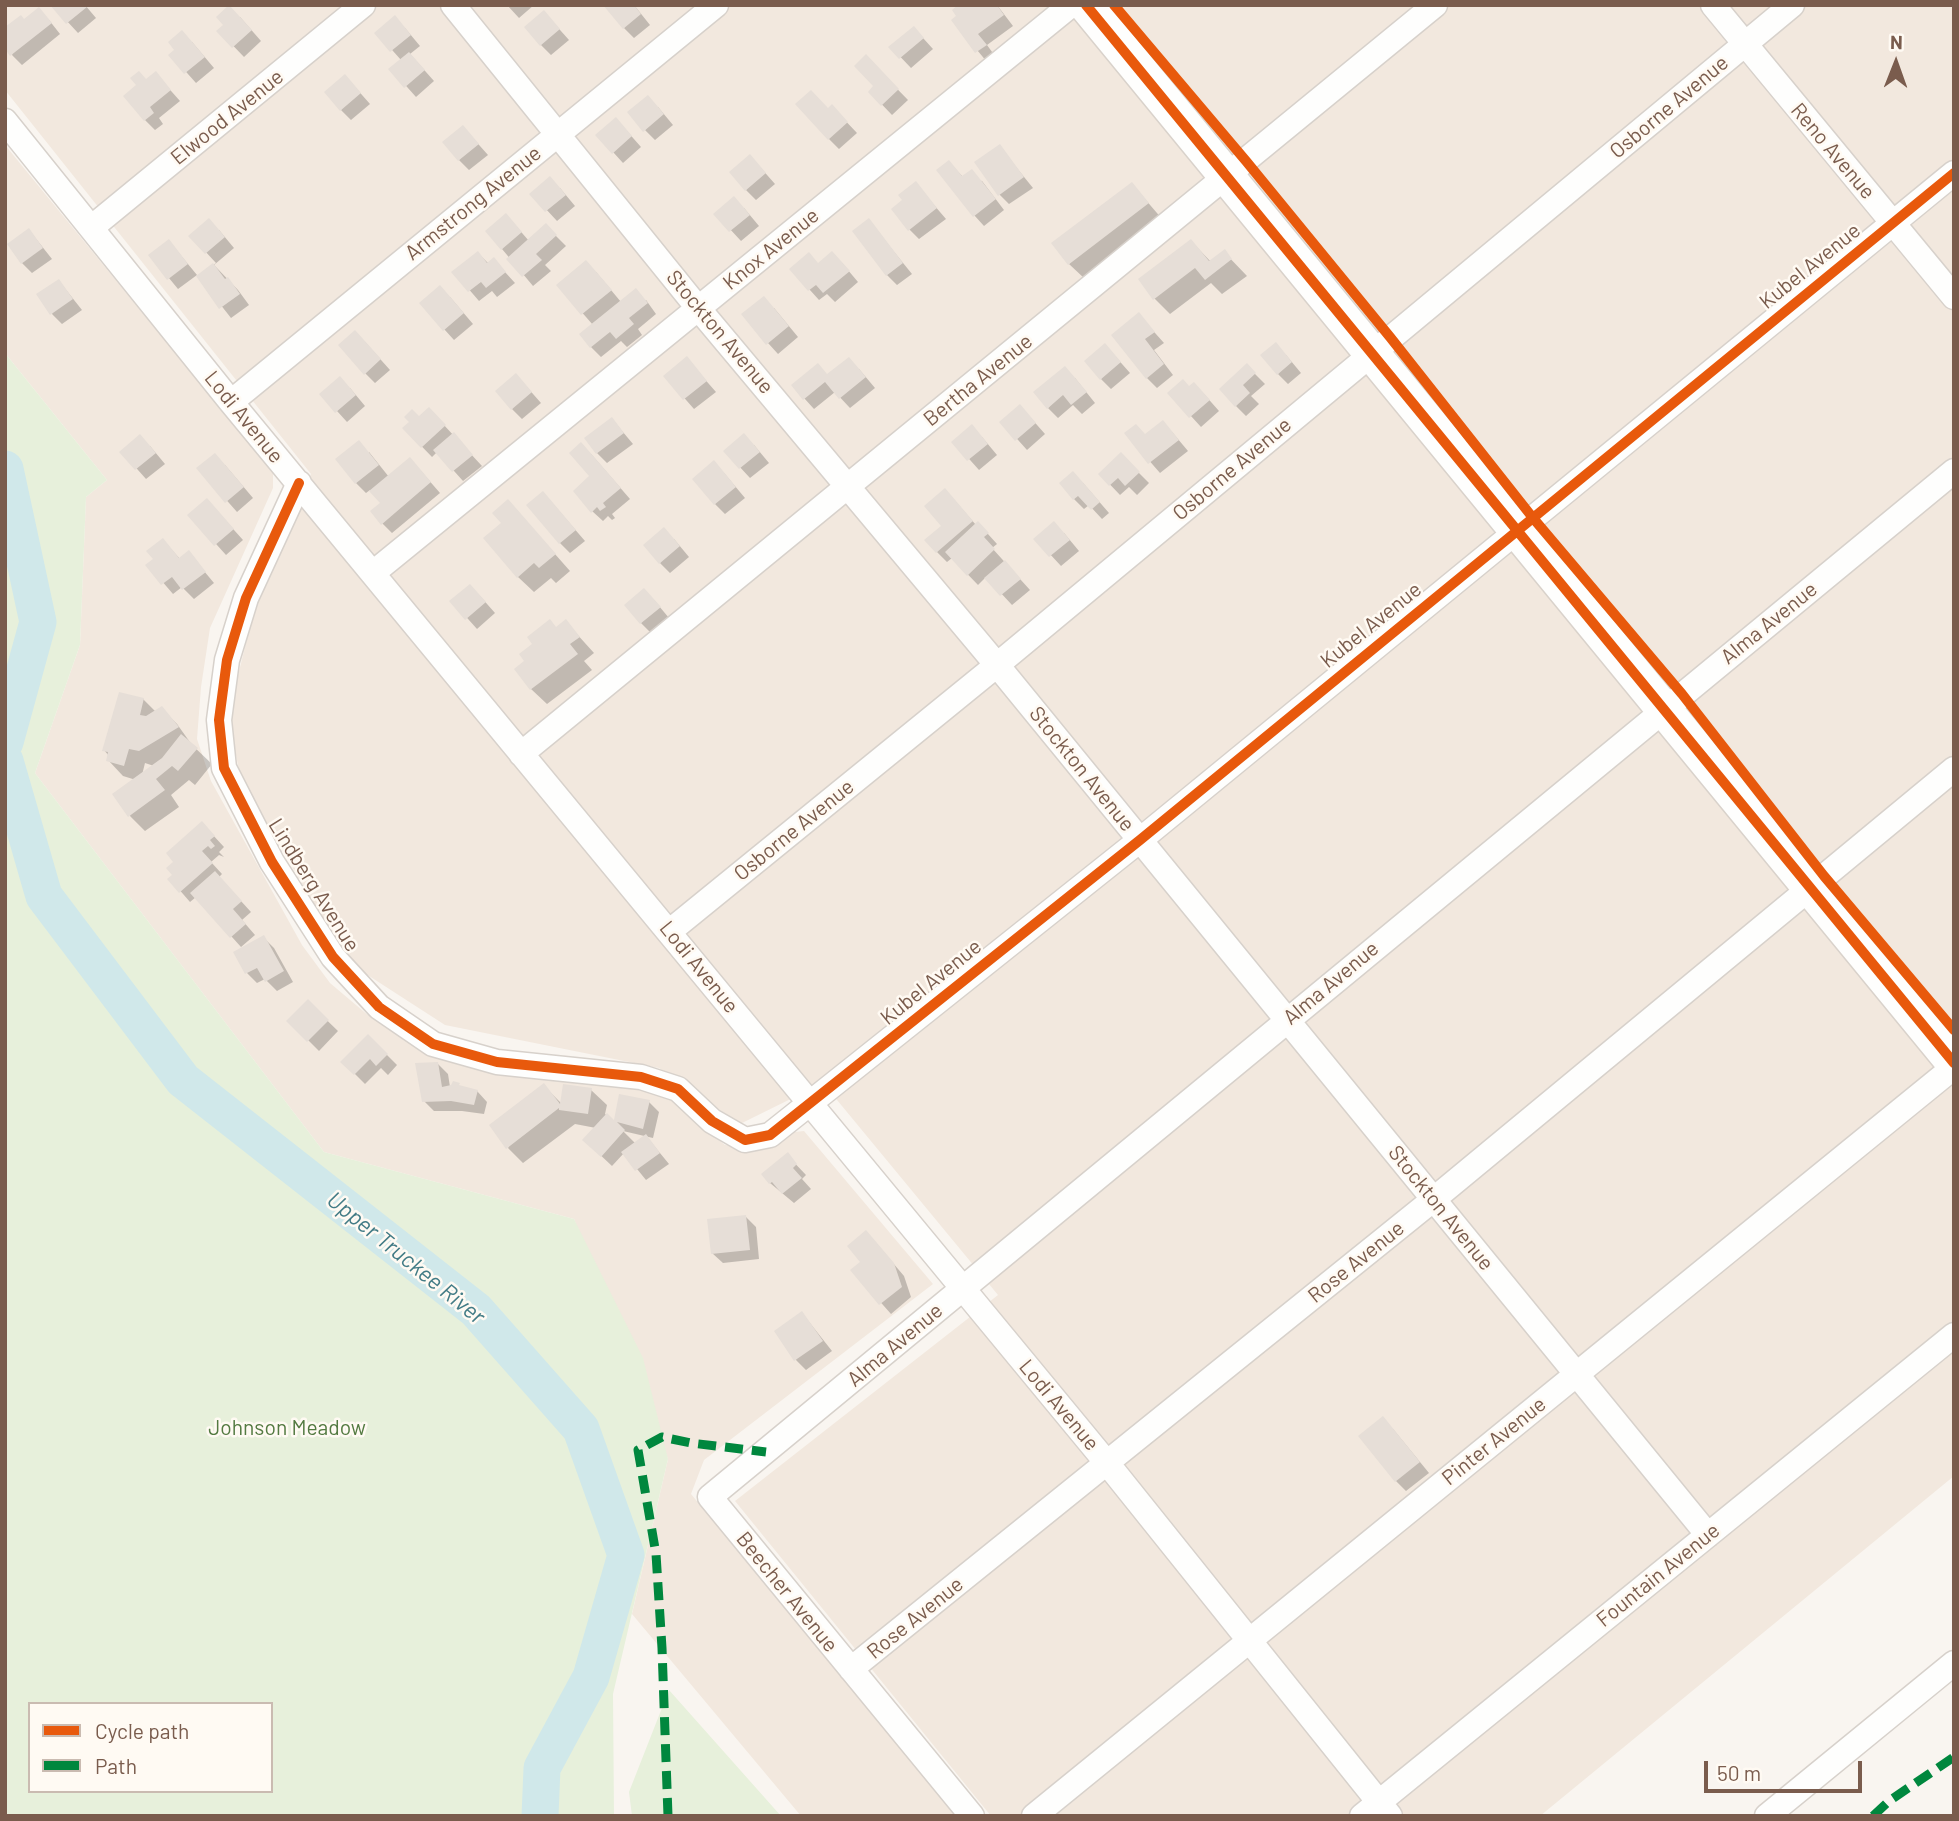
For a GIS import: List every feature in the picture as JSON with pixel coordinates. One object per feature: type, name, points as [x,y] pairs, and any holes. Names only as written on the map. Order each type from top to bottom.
[{"type":"street","name":"Elwood Avenue","points":[[92,228],[363,5]]},
{"type":"street","name":"Stockton Avenue","points":[[453,5],[698,308],[997,665],[1708,1535]]},
{"type":"street","name":"Armstrong Avenue","points":[[231,402],[716,5]]},
{"type":"street","name":"Knox Avenue","points":[[373,573],[1071,5]]},
{"type":"street","points":[[1086,5],[1954,1065]]},
{"type":"street","name":"Bertha Avenue","points":[[521,754],[1435,5]]},
{"type":"street","name":"Reno Avenue","points":[[1713,5],[1954,297]]},
{"type":"street","name":"Osborne Avenue","points":[[670,931],[997,665],[1792,5]]},
{"type":"street","name":"Lodi Avenue","points":[[5,121],[231,402],[1107,1463],[1250,1642],[1376,1811]]},
{"type":"street","name":"Kubel Avenue","points":[[810,1103],[1140,840],[1954,173]]},
{"type":"street","name":"Alma Avenue","points":[[710,1497],[1954,471]]},
{"type":"street","name":"Lindberg Avenue","points":[[299,483],[246,598],[227,660],[219,720],[224,768],[272,862],[333,957],[379,1007],[433,1044],[497,1062],[641,1077],[678,1089],[712,1121],[745,1140],[770,1135],[810,1103]]},
{"type":"street","name":"Rose Avenue","points":[[851,1669],[1434,1199],[1954,769]]},
{"type":"street","name":"Pinter Avenue","points":[[1034,1816],[1954,1065]]},
{"type":"street","name":"Fountain Avenue","points":[[1376,1811],[1954,1335]]},
{"type":"street","name":"Beecher Avenue","points":[[710,1497],[972,1816]]},
{"type":"street","points":[[1767,1816],[1954,1664]]},
{"type":"shaded area","points":[[5,5],[1954,5],[1954,1476],[1540,1816],[991,1816],[735,1501],[998,1295],[823,1083],[740,1124],[659,1068],[445,1025],[349,963],[241,780],[228,716],[262,578],[311,474],[5,90]]},
{"type":"shaded area","points":[[5,145],[273,472],[273,488],[210,628],[197,739],[211,781],[302,945],[330,983],[369,1016],[418,1041],[638,1085],[670,1096],[725,1145],[745,1146],[786,1133],[804,1131],[933,1284],[704,1460],[691,1494],[959,1816],[801,1816],[632,1614],[668,1459],[574,1219],[324,1152],[35,773],[80,645],[86,497],[107,480],[5,353]]},
{"type":"green space","name":"Johnson Meadow","points":[[5,353],[107,480],[86,497],[80,645],[35,773],[324,1152],[574,1219],[643,1358],[668,1459],[613,1694],[614,1816],[5,1816]]},
{"type":"green space","points":[[669,1690],[781,1816],[632,1816],[629,1792]]},
{"type":"building","points":[[50,5],[86,5],[87,7],[66,24]]},
{"type":"building","points":[[229,5],[252,30],[232,48],[216,31],[223,25],[216,17]]},
{"type":"building","points":[[603,5],[634,5],[641,14],[623,29]]},
{"type":"building","points":[[958,5],[997,5],[1004,15],[978,34],[987,45],[975,53],[951,20],[956,16],[952,10]]},
{"type":"building","points":[[39,7],[52,23],[10,56],[5,49],[5,27],[21,15],[24,19]]},
{"type":"building","points":[[544,10],[560,29],[540,46],[524,27]]},
{"type":"building","points":[[395,15],[411,35],[390,52],[374,33]]},
{"type":"building","points":[[914,26],[924,38],[899,59],[888,47]]},
{"type":"building","points":[[182,30],[205,57],[184,74],[168,55],[174,50],[168,42]]},
{"type":"building","points":[[409,52],[425,70],[404,88],[388,69]]},
{"type":"building","points":[[866,54],[899,89],[881,106],[868,92],[873,86],[854,66]]},
{"type":"building","points":[[139,71],[146,79],[156,71],[171,90],[150,107],[154,113],[144,121],[123,96],[136,85],[130,78]]},
{"type":"building","points":[[345,74],[361,93],[340,111],[324,92]]},
{"type":"building","points":[[811,90],[828,108],[832,104],[848,122],[828,140],[795,104]]},
{"type":"building","points":[[648,95],[664,114],[643,132],[627,112]]},
{"type":"building","points":[[616,117],[632,136],[612,154],[595,135]]},
{"type":"building","points":[[463,125],[479,144],[458,161],[442,142]]},
{"type":"building","points":[[1000,144],[1024,177],[998,196],[974,162]]},
{"type":"building","points":[[750,154],[766,173],[745,191],[729,172]]},
{"type":"building","points":[[949,160],[962,176],[972,169],[996,199],[973,217],[936,170]]},
{"type":"building","points":[[550,176],[566,195],[545,212],[529,194]]},
{"type":"building","points":[[916,181],[937,208],[908,231],[891,209],[902,200],[898,195]]},
{"type":"building","points":[[1132,182],[1149,203],[1068,265],[1051,243]]},
{"type":"building","points":[[734,196],[750,215],[729,232],[713,214]]},
{"type":"building","points":[[506,213],[522,232],[501,250],[485,231]]},
{"type":"building","points":[[209,218],[225,237],[205,254],[188,236]]},
{"type":"building","points":[[869,218],[903,263],[886,276],[852,231]]},
{"type":"building","points":[[546,223],[557,235],[536,254],[542,260],[522,277],[506,259]]},
{"type":"building","points":[[29,228],[43,248],[21,264],[7,244]]},
{"type":"building","points":[[169,239],[188,264],[167,280],[148,255]]},
{"type":"building","points":[[1191,239],[1209,261],[1225,249],[1232,259],[1205,280],[1195,268],[1153,300],[1138,279]]},
{"type":"building","points":[[478,251],[487,263],[494,257],[506,272],[486,288],[481,282],[468,292],[451,272]]},
{"type":"building","points":[[832,251],[850,271],[823,293],[816,285],[808,291],[789,269],[809,252],[818,263]]},
{"type":"building","points":[[586,260],[612,290],[581,315],[556,285]]},
{"type":"building","points":[[213,263],[225,279],[228,277],[240,294],[219,309],[196,276]]},
{"type":"building","points":[[59,279],[73,299],[50,315],[36,294]]},
{"type":"building","points":[[440,285],[464,313],[443,331],[419,303]]},
{"type":"building","points":[[636,288],[648,303],[629,318],[634,324],[616,339],[610,332],[590,348],[579,334]]},
{"type":"building","points":[[764,296],[789,326],[766,345],[741,314]]},
{"type":"building","points":[[1139,312],[1155,332],[1145,339],[1164,364],[1146,379],[1111,335]]},
{"type":"building","points":[[355,330],[381,359],[364,375],[338,345]]},
{"type":"building","points":[[1276,342],[1292,362],[1277,375],[1260,355]]},
{"type":"building","points":[[1105,343],[1121,362],[1100,380],[1084,361]]},
{"type":"building","points":[[687,356],[707,381],[683,400],[663,376]]},
{"type":"building","points":[[849,357],[866,377],[839,399],[825,382],[803,400],[791,385],[818,363],[827,374]]},
{"type":"building","points":[[1247,363],[1256,373],[1243,385],[1250,393],[1235,407],[1219,389]]},
{"type":"building","points":[[1065,366],[1087,392],[1071,405],[1063,395],[1047,409],[1033,392]]},
{"type":"building","points":[[516,373],[532,392],[511,410],[495,391]]},
{"type":"building","points":[[340,376],[356,395],[335,413],[319,394]]},
{"type":"building","points":[[1183,379],[1189,386],[1194,382],[1210,400],[1189,418],[1167,393]]},
{"type":"building","points":[[1020,404],[1036,423],[1015,441],[999,422]]},
{"type":"building","points":[[429,407],[446,425],[421,448],[402,428],[409,422],[404,417],[412,409],[419,416]]},
{"type":"building","points":[[612,417],[624,433],[596,454],[584,438]]},
{"type":"building","points":[[1163,420],[1179,440],[1148,464],[1124,433],[1136,424],[1145,434]]},
{"type":"building","points":[[972,424],[988,444],[967,461],[951,442]]},
{"type":"building","points":[[454,432],[473,455],[452,472],[433,450]]},
{"type":"building","points":[[744,433],[760,452],[739,469],[723,451]]},
{"type":"building","points":[[140,434],[156,453],[135,470],[119,452]]},
{"type":"building","points":[[359,440],[379,465],[355,484],[335,459]]},
{"type":"building","points":[[581,442],[621,488],[603,503],[606,507],[600,511],[597,507],[591,513],[573,491],[589,476],[569,453]]},
{"type":"building","points":[[1121,452],[1140,472],[1125,486],[1118,478],[1109,486],[1098,474]]},
{"type":"building","points":[[215,453],[244,487],[225,503],[196,468]]},
{"type":"building","points":[[410,457],[431,482],[381,525],[370,511],[380,503],[369,491]]},
{"type":"building","points":[[714,460],[736,487],[714,505],[692,479]]},
{"type":"building","points":[[1073,471],[1100,502],[1091,510],[1078,496],[1073,500],[1059,483]]},
{"type":"building","points":[[945,488],[973,521],[936,553],[924,540],[941,526],[924,506]]},
{"type":"building","points":[[543,491],[576,530],[559,544],[526,505]]},
{"type":"building","points":[[207,498],[234,529],[214,546],[187,515]]},
{"type":"building","points":[[508,499],[556,554],[539,568],[534,563],[517,578],[483,538],[501,523],[492,513]]},
{"type":"building","points":[[978,521],[989,533],[984,537],[995,549],[967,576],[945,552]]},
{"type":"building","points":[[1054,521],[1070,540],[1049,557],[1033,539]]},
{"type":"building","points":[[664,527],[680,546],[659,564],[643,545]]},
{"type":"building","points":[[163,538],[179,558],[189,550],[206,572],[182,590],[172,577],[161,585],[145,565],[153,559],[146,551]]},
{"type":"building","points":[[1005,560],[1021,579],[1000,596],[984,578]]},
{"type":"building","points":[[470,584],[486,602],[465,620],[449,601]]},
{"type":"building","points":[[644,588],[661,607],[640,624],[624,605]]},
{"type":"building","points":[[550,619],[556,627],[566,619],[580,637],[570,644],[578,654],[530,690],[514,669],[524,661],[519,654],[532,644],[527,637]]},
{"type":"building","points":[[119,692],[144,698],[140,715],[146,716],[162,706],[179,727],[139,751],[129,749],[124,766],[106,761],[108,752],[102,751]]},
{"type":"building","points":[[181,734],[198,748],[178,771],[172,766],[156,779],[165,790],[128,817],[112,794],[162,758]]},
{"type":"building","points":[[202,821],[215,836],[210,840],[215,846],[211,849],[208,846],[202,851],[213,863],[179,893],[167,879],[172,875],[166,868],[173,862],[166,853]]},
{"type":"building","points":[[215,871],[242,901],[233,909],[246,924],[230,938],[190,893]]},
{"type":"building","points":[[264,935],[284,971],[265,982],[257,968],[245,974],[233,952]]},
{"type":"building","points":[[308,999],[329,1020],[307,1042],[286,1021]]},
{"type":"building","points":[[368,1034],[388,1054],[376,1066],[370,1059],[354,1075],[340,1062]]},
{"type":"building","points":[[438,1062],[442,1087],[451,1085],[453,1081],[478,1090],[474,1105],[451,1101],[422,1102],[415,1063]]},
{"type":"building","points":[[544,1083],[560,1104],[563,1084],[592,1088],[588,1114],[559,1108],[506,1149],[489,1125]]},
{"type":"building","points":[[619,1094],[650,1100],[643,1129],[617,1122],[625,1130],[601,1157],[582,1140],[607,1113],[614,1120]]},
{"type":"building","points":[[646,1134],[660,1153],[635,1171],[621,1152]]},
{"type":"building","points":[[788,1152],[797,1164],[793,1168],[802,1178],[782,1194],[761,1174]]},
{"type":"building","points":[[746,1215],[750,1250],[711,1254],[707,1219]]},
{"type":"building","points":[[866,1230],[894,1263],[902,1287],[879,1305],[850,1270],[860,1262],[847,1246]]},
{"type":"building","points":[[802,1311],[823,1341],[794,1361],[774,1331]]},
{"type":"building","points":[[1383,1416],[1420,1462],[1395,1482],[1358,1436]]},
{"type":"waterway","name":"Upper Truckee River","points":[[5,469],[38,622],[5,742]]},
{"type":"waterway","name":"Upper Truckee River","points":[[5,761],[44,896],[183,1080],[476,1310],[581,1429],[626,1555],[591,1677],[542,1768],[540,1816]]},
{"type":"marked path","points":[[668,1816],[656,1554],[638,1450],[662,1437],[766,1452]]},
{"type":"marked path","points":[[1873,1816],[1889,1801],[1954,1757]]},
{"type":"cycle path","points":[[1086,5],[1954,1063]]},
{"type":"cycle path","points":[[1114,5],[1246,161],[1533,518],[1682,694],[1824,876],[1954,1030]]},
{"type":"cycle path","points":[[299,483],[246,598],[227,660],[219,720],[224,768],[272,862],[333,957],[379,1007],[433,1044],[497,1062],[641,1077],[678,1089],[712,1121],[745,1140],[770,1135],[1140,840],[1954,173]]}]
